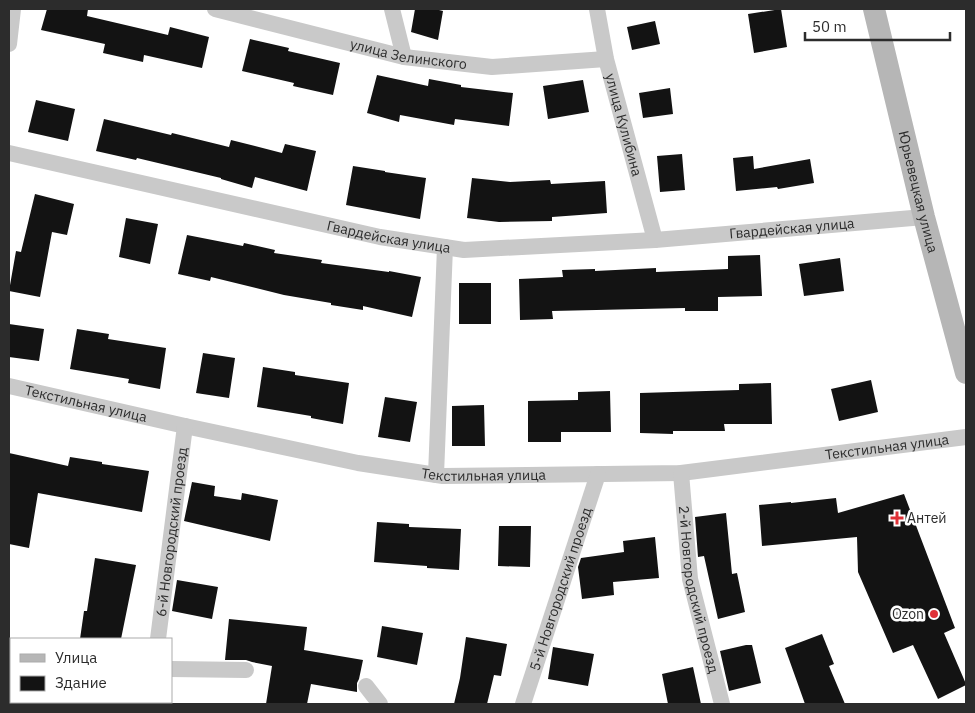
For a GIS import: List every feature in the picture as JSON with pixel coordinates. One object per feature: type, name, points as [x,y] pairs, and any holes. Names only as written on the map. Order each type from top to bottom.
[{"type":"main road","name":"Юрьевецкая улица","points":[[874,9],[924,217],[966,373]]},
{"type":"street","points":[[9,44],[12,9]]},
{"type":"street","name":"улица Зелинского","points":[[215,9],[404,56],[492,67],[606,59]]},
{"type":"street","points":[[392,9],[404,56]]},
{"type":"street","name":"улица Кулибина","points":[[597,9],[606,59],[655,240]]},
{"type":"street","name":"Гвардейская улица","points":[[9,153],[380,237],[464,250],[655,240],[924,217]]},
{"type":"street","points":[[436,475],[445,247]]},
{"type":"street","name":"Текстильная улица","points":[[9,386],[358,463],[443,476],[681,473],[966,437]]},
{"type":"street","name":"6-й Новгородский проезд","points":[[158,638],[185,426]]},
{"type":"street","name":"2-й Новгородский проезд","points":[[681,473],[690,579],[722,704]]},
{"type":"street","name":"5-й Новгородский проезд","points":[[523,704],[598,474]]},
{"type":"street","points":[[172,669],[246,670]]},
{"type":"street","points":[[366,686],[380,704]]},
{"type":"building","points":[[47,9],[88,9],[87,16],[168,35],[170,27],[209,37],[202,68],[144,55],[143,62],[103,53],[105,44],[41,30]]},
{"type":"building","points":[[415,9],[443,11],[438,40],[411,32]]},
{"type":"building","points":[[781,9],[787,47],[754,53],[748,14]]},
{"type":"building","points":[[655,21],[660,44],[632,50],[627,27]]},
{"type":"building","points":[[250,39],[289,48],[288,51],[340,63],[333,95],[293,86],[294,83],[242,71]]},
{"type":"building","points":[[377,75],[428,86],[429,79],[461,85],[461,87],[513,93],[509,126],[455,119],[454,125],[400,115],[399,122],[367,113]]},
{"type":"building","points":[[583,80],[589,112],[548,119],[543,86]]},
{"type":"building","points":[[670,88],[673,114],[643,118],[639,93]]},
{"type":"building","points":[[36,100],[75,109],[68,141],[28,132]]},
{"type":"building","points":[[104,119],[229,147],[231,140],[282,153],[285,144],[316,151],[307,191],[255,177],[252,188],[221,178],[137,158],[136,160],[96,151]]},
{"type":"building","points":[[682,154],[685,190],[660,192],[657,156]]},
{"type":"building","points":[[753,156],[754,169],[810,159],[814,183],[778,189],[777,187],[736,191],[733,158]]},
{"type":"building","points":[[353,166],[426,178],[420,219],[346,205]]},
{"type":"building","points":[[472,178],[510,182],[550,180],[551,184],[605,181],[607,213],[552,217],[552,221],[499,222],[467,218]]},
{"type":"building","points":[[35,194],[74,204],[67,235],[52,232],[40,297],[9,291],[16,251],[21,252]]},
{"type":"building","points":[[126,218],[158,224],[150,264],[119,257]]},
{"type":"building","points":[[187,235],[243,246],[244,243],[275,250],[274,253],[322,260],[321,263],[389,271],[421,277],[412,317],[363,306],[363,310],[331,305],[331,303],[284,295],[211,277],[210,281],[178,274]]},
{"type":"building","points":[[760,255],[762,296],[718,297],[718,311],[685,311],[685,308],[552,311],[553,319],[520,320],[519,279],[563,277],[562,270],[595,269],[595,271],[656,268],[656,272],[728,269],[728,256]]},
{"type":"building","points":[[840,258],[844,291],[804,296],[799,264]]},
{"type":"building","points":[[459,283],[491,283],[491,324],[459,324]]},
{"type":"building","points":[[9,324],[44,329],[39,361],[9,357]]},
{"type":"building","points":[[77,329],[109,334],[108,339],[166,348],[160,389],[128,383],[129,379],[70,369]]},
{"type":"building","points":[[203,353],[235,358],[229,398],[196,393]]},
{"type":"building","points":[[263,367],[295,372],[295,375],[349,383],[343,424],[311,418],[311,416],[257,407]]},
{"type":"building","points":[[871,380],[878,412],[839,421],[831,389]]},
{"type":"building","points":[[771,383],[772,424],[724,424],[725,431],[673,431],[673,434],[640,433],[640,393],[739,390],[739,384]]},
{"type":"building","points":[[610,391],[611,432],[561,432],[561,442],[528,442],[528,401],[578,400],[578,392]]},
{"type":"building","points":[[385,397],[417,402],[410,442],[378,437]]},
{"type":"building","points":[[484,405],[485,446],[452,446],[452,406]]},
{"type":"building","points":[[9,453],[68,466],[70,457],[149,471],[142,512],[38,493],[29,548],[9,544]]},
{"type":"building","points":[[192,482],[215,486],[214,496],[241,500],[242,493],[278,500],[270,541],[184,521]]},
{"type":"building","points":[[904,494],[955,628],[944,633],[966,684],[938,699],[913,645],[893,653],[858,572],[857,537],[762,546],[759,505],[836,498],[838,513]]},
{"type":"building","points":[[726,513],[732,574],[737,573],[745,612],[718,619],[704,556],[698,557],[695,517]]},
{"type":"building","points":[[377,522],[409,524],[409,527],[461,529],[459,570],[374,562]]},
{"type":"building","points":[[499,526],[531,526],[530,567],[498,566]]},
{"type":"building","points":[[655,537],[659,578],[613,582],[614,595],[582,599],[578,567],[581,558],[624,552],[623,541]]},
{"type":"building","points":[[95,558],[136,565],[121,638],[80,638],[84,611],[87,611]]},
{"type":"building","points":[[177,580],[218,587],[212,619],[172,611]]},
{"type":"building","points":[[229,619],[307,627],[304,650],[363,660],[357,683],[357,692],[311,684],[307,704],[266,704],[272,666],[246,660],[225,660]]},
{"type":"building","points":[[382,626],[423,633],[417,665],[377,657]]},
{"type":"building","points":[[822,634],[834,664],[829,666],[845,704],[805,704],[785,648]]},
{"type":"building","points":[[466,637],[507,644],[501,676],[494,675],[487,704],[454,704]]},
{"type":"building","points":[[752,645],[761,683],[729,691],[720,651]]},
{"type":"building","points":[[553,647],[594,654],[588,686],[548,679]]},
{"type":"building","points":[[693,667],[701,704],[668,704],[662,674]]},
{"type":"place","name":"Антей","points":[[897,518]]},
{"type":"place","name":"Ozon","points":[[934,614]]}]
